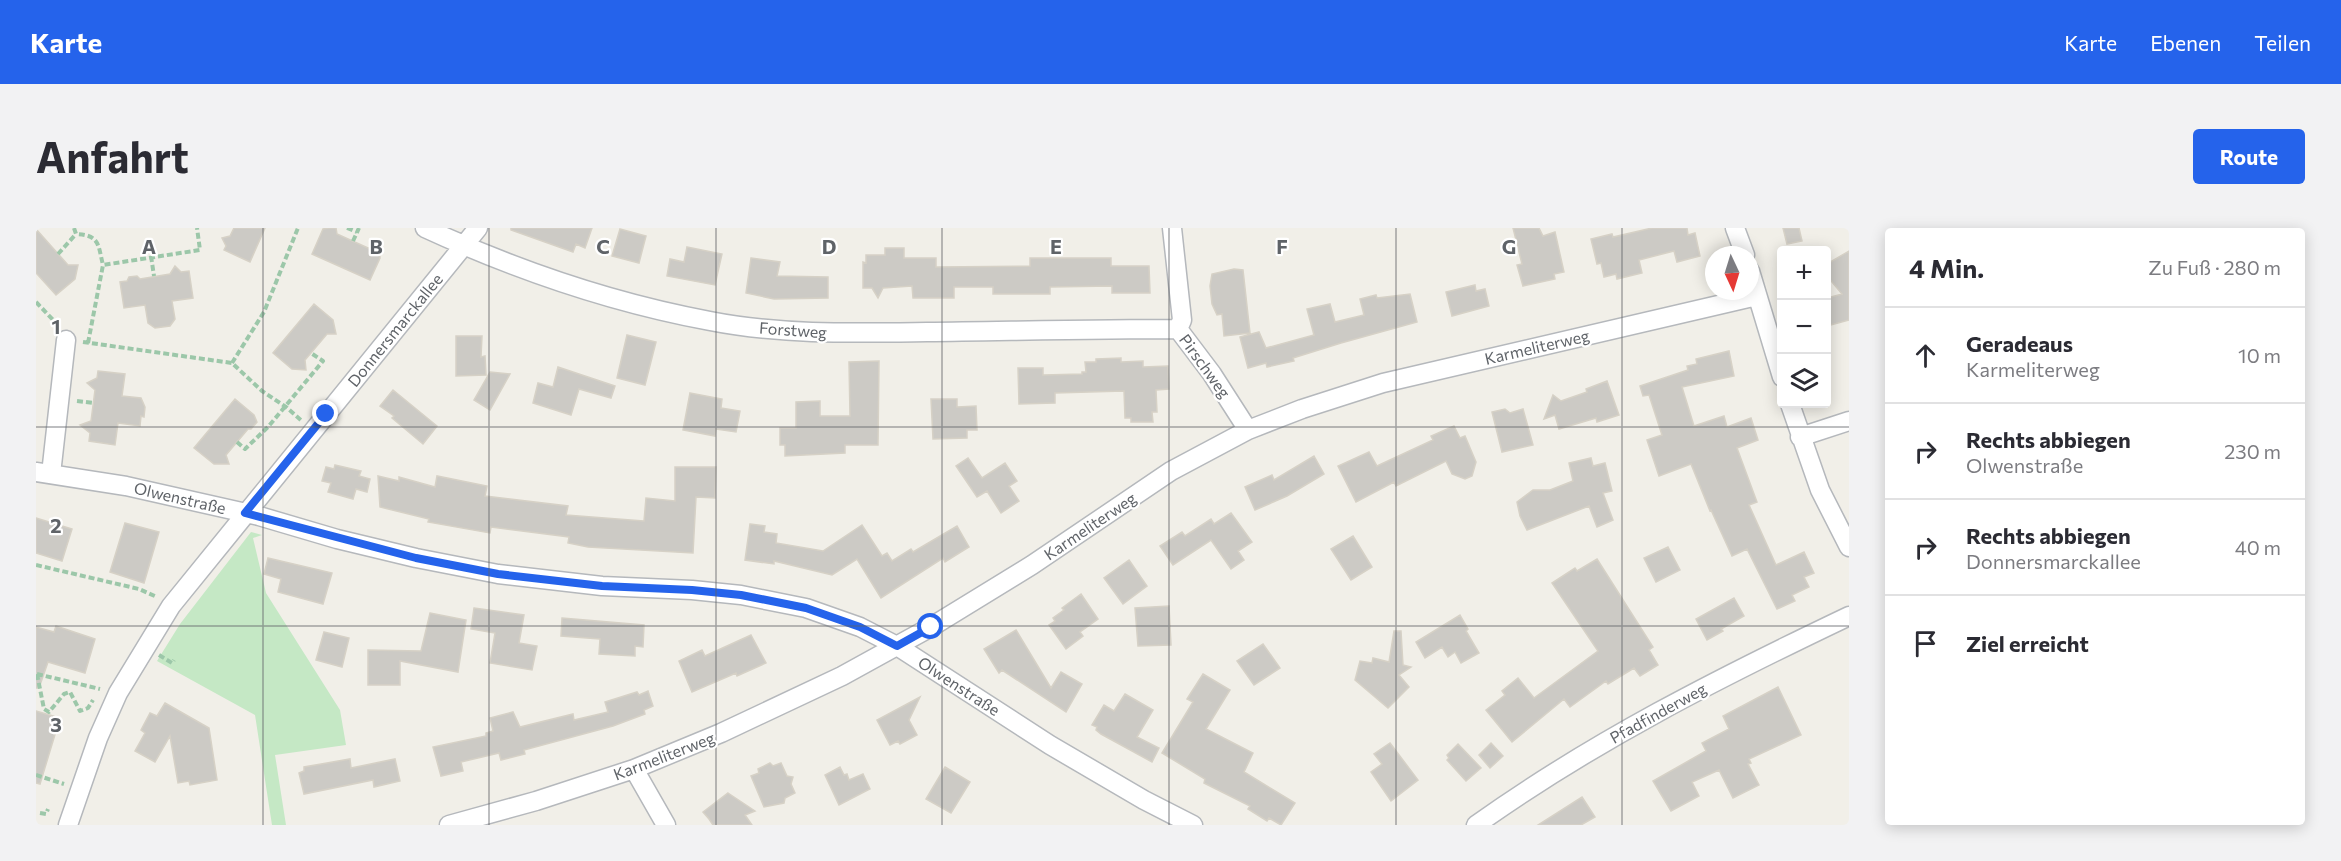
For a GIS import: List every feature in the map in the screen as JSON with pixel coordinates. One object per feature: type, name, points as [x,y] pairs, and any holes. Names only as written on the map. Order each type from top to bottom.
[{"type":"street","name":"Forstweg","points":[[425,228],[463,246],[530,271],[635,304],[711,321],[774,330],[849,333],[1178,329]]},
{"type":"street","name":"Donnersmarckallee","points":[[68,825],[98,738],[127,677],[171,606],[478,228]]},
{"type":"street","name":"Pirschweg","points":[[1172,228],[1182,320],[1178,329],[1248,430]]},
{"type":"street","points":[[1735,228],[1742,246]]},
{"type":"street","name":"Karmeliterweg","points":[[449,825],[536,801],[634,769],[782,706],[897,646],[1032,565],[1171,471],[1248,430],[1302,409],[1383,383],[1740,300]]},
{"type":"street","points":[[1758,300],[1777,360]]},
{"type":"street","points":[[44,473],[66,340]]},
{"type":"street","points":[[1791,408],[1820,490],[1849,547]]},
{"type":"street","points":[[1800,437],[1849,421]]},
{"type":"street","name":"Olwenstraße","points":[[44,473],[126,486],[245,513],[416,558],[498,574],[592,585],[692,590],[752,597],[806,608],[860,627],[897,646],[1050,745],[1144,800],[1193,825]]},
{"type":"street","name":"Pfadfinderweg","points":[[1476,825],[1516,796],[1641,720],[1849,616]]},
{"type":"street","points":[[634,769],[666,825]]},
{"type":"path","points":[[74,228],[76,234]]},
{"type":"path","points":[[103,266],[151,256],[200,250],[197,228]]},
{"type":"path","points":[[232,363],[264,312],[298,228]]},
{"type":"path","points":[[347,228],[358,230],[353,241]]},
{"type":"path","points":[[58,254],[76,234],[88,234],[97,241],[103,266],[88,343],[232,363],[262,391],[286,407],[302,422]]},
{"type":"path","points":[[151,256],[154,276]]},
{"type":"path","points":[[237,442],[245,449],[286,407],[323,361],[311,353]]},
{"type":"path","points":[[75,400],[94,403]]},
{"type":"path","points":[[36,566],[139,589],[161,599]]},
{"type":"path","points":[[160,656],[172,663],[174,660]]},
{"type":"path","points":[[100,689],[85,710],[80,711],[76,707],[70,692],[64,694],[49,712],[45,709],[36,674],[106,690]]},
{"type":"path","points":[[36,775],[46,778]]},
{"type":"path","points":[[40,813],[46,814],[48,809]]},
{"type":"green space","points":[[251,532],[262,535],[253,538],[266,593],[340,710],[346,745],[275,755],[286,825],[272,825],[255,715],[157,661],[180,624]]},
{"type":"building","points":[[234,228],[265,228],[250,262],[224,250],[226,246],[222,238],[230,236]]},
{"type":"building","points":[[336,228],[337,234],[368,248],[379,246],[380,258],[370,280],[312,254],[323,229]]},
{"type":"building","points":[[511,228],[592,228],[585,248],[576,244],[573,252],[511,230]]},
{"type":"building","points":[[1513,228],[1539,228],[1543,236],[1555,232],[1564,272],[1554,274],[1555,279],[1523,286],[1517,265],[1522,264]]},
{"type":"building","points":[[1652,228],[1687,228],[1688,235],[1695,233],[1700,256],[1677,262],[1674,251],[1639,260],[1642,273],[1617,279],[1616,274],[1604,277],[1601,263],[1597,264],[1591,239],[1612,234],[1613,237]]},
{"type":"building","points":[[1783,228],[1799,228],[1802,241],[1787,244]]},
{"type":"building","points":[[36,229],[68,265],[78,265],[75,279],[56,295],[36,273]]},
{"type":"building","points":[[620,229],[646,236],[639,263],[612,256]]},
{"type":"building","points":[[687,247],[722,254],[715,285],[667,276],[670,259],[684,262]]},
{"type":"building","points":[[885,248],[904,248],[904,258],[936,258],[936,267],[1030,266],[1030,258],[1111,258],[1111,266],[1149,266],[1150,293],[1112,293],[1112,286],[1050,287],[1050,294],[993,294],[993,287],[954,287],[954,298],[913,298],[912,286],[883,288],[878,298],[872,288],[863,288],[863,262],[866,263],[866,255],[885,255]]},
{"type":"building","points":[[1849,251],[1849,320],[1831,325],[1831,297],[1842,294],[1831,281],[1831,262]]},
{"type":"building","points":[[751,258],[780,262],[777,276],[828,277],[828,298],[774,299],[746,293]]},
{"type":"building","points":[[175,266],[181,272],[189,271],[193,298],[172,301],[175,319],[170,326],[155,328],[148,323],[145,305],[124,308],[120,282],[127,281],[129,277],[137,276],[140,279],[170,274]]},
{"type":"building","points":[[1234,269],[1243,270],[1250,333],[1224,336],[1222,314],[1217,315],[1212,304],[1210,286],[1212,274]]},
{"type":"building","points":[[1475,285],[1476,291],[1485,289],[1489,306],[1452,316],[1446,292]]},
{"type":"building","points":[[1410,294],[1417,322],[1293,358],[1294,361],[1267,367],[1266,363],[1248,368],[1240,337],[1259,332],[1266,348],[1314,335],[1307,309],[1330,304],[1335,322],[1364,315],[1360,299],[1376,295],[1377,298]]},
{"type":"building","points":[[314,304],[333,320],[336,334],[327,334],[305,360],[306,370],[292,369],[273,353]]},
{"type":"building","points":[[627,335],[656,342],[645,385],[617,378]]},
{"type":"building","points":[[456,336],[482,336],[481,357],[485,356],[486,375],[456,376]]},
{"type":"building","points":[[1729,351],[1734,376],[1682,387],[1694,426],[1724,416],[1727,427],[1751,418],[1758,440],[1737,448],[1757,502],[1749,505],[1776,565],[1804,552],[1814,573],[1804,577],[1809,587],[1792,595],[1795,601],[1777,609],[1747,549],[1732,556],[1691,464],[1659,476],[1647,440],[1662,435],[1649,395],[1643,396],[1640,386],[1688,370],[1687,366],[1697,364],[1696,359]]},
{"type":"building","points":[[1121,358],[1121,362],[1143,361],[1143,367],[1168,366],[1169,389],[1156,390],[1157,412],[1152,412],[1153,422],[1131,422],[1131,418],[1125,418],[1124,391],[1055,393],[1055,403],[1019,404],[1018,368],[1043,368],[1043,375],[1082,374],[1086,372],[1085,362]]},
{"type":"building","points":[[879,361],[878,445],[845,445],[845,453],[785,456],[785,445],[780,445],[780,428],[796,428],[796,402],[820,401],[820,416],[850,416],[849,362]]},
{"type":"building","points":[[558,367],[615,386],[611,398],[579,389],[571,415],[533,403],[538,383],[553,387]]},
{"type":"building","points":[[98,371],[125,374],[122,396],[141,398],[145,407],[140,426],[118,423],[115,445],[89,441],[90,433],[80,425],[91,421],[95,390],[87,383],[97,378]]},
{"type":"building","points":[[490,372],[510,374],[490,410],[474,400]]},
{"type":"building","points":[[1607,381],[1619,415],[1597,422],[1596,418],[1559,429],[1555,415],[1544,419],[1553,395],[1561,401],[1587,392],[1586,389]]},
{"type":"building","points":[[393,390],[437,426],[423,444],[380,406]]},
{"type":"building","points":[[690,393],[722,399],[721,408],[740,411],[736,432],[716,429],[715,436],[683,430]]},
{"type":"building","points":[[235,399],[254,415],[257,422],[226,455],[229,464],[214,464],[194,448]]},
{"type":"building","points":[[931,399],[957,399],[957,407],[976,406],[977,430],[967,430],[967,438],[933,439]]},
{"type":"building","points":[[1505,409],[1510,413],[1523,409],[1533,445],[1502,452],[1492,412]]},
{"type":"building","points":[[1454,426],[1460,438],[1465,436],[1476,462],[1472,476],[1465,479],[1452,474],[1446,461],[1396,486],[1394,482],[1356,502],[1338,466],[1369,452],[1377,466],[1433,440],[1431,436]]},
{"type":"building","points":[[1314,456],[1324,474],[1287,496],[1255,510],[1245,487],[1272,475],[1274,480]]},
{"type":"building","points":[[968,458],[982,478],[1005,463],[1017,481],[1009,486],[1019,501],[1001,513],[987,491],[977,497],[956,466]]},
{"type":"building","points":[[1591,458],[1593,466],[1605,463],[1612,491],[1603,493],[1613,520],[1597,527],[1589,506],[1527,530],[1520,516],[1517,502],[1533,490],[1550,490],[1573,481],[1569,463]]},
{"type":"building","points":[[335,465],[361,471],[359,476],[370,479],[367,492],[356,489],[353,499],[328,492],[331,483],[322,481],[326,467],[334,469]]},
{"type":"building","points":[[675,467],[716,467],[715,498],[696,497],[693,553],[588,547],[568,543],[569,537],[491,527],[490,533],[428,522],[429,519],[380,507],[378,476],[399,481],[399,477],[435,487],[437,476],[487,486],[485,496],[568,506],[566,515],[644,521],[646,498],[675,501]]},
{"type":"building","points":[[1231,513],[1252,542],[1238,551],[1244,560],[1231,569],[1211,540],[1173,565],[1160,546],[1182,532],[1185,536],[1211,519],[1214,524]]},
{"type":"building","points":[[36,518],[72,529],[62,561],[36,553]]},
{"type":"building","points":[[125,523],[159,532],[144,583],[110,572]]},
{"type":"building","points":[[750,524],[765,526],[764,532],[777,534],[776,543],[823,551],[862,525],[882,556],[887,553],[892,561],[911,549],[913,552],[957,526],[969,547],[945,562],[943,558],[881,598],[857,559],[832,575],[774,561],[774,564],[745,560]]},
{"type":"building","points":[[1353,536],[1372,567],[1351,580],[1331,549]]},
{"type":"building","points":[[1668,547],[1680,570],[1656,582],[1644,558]]},
{"type":"building","points":[[268,558],[332,573],[323,604],[278,592],[281,579],[264,574]]},
{"type":"building","points":[[1597,559],[1653,647],[1649,650],[1658,665],[1640,676],[1634,668],[1608,684],[1606,681],[1570,707],[1564,699],[1512,742],[1486,710],[1505,695],[1502,691],[1518,678],[1534,698],[1598,651],[1552,583],[1575,568],[1577,571]]},
{"type":"building","points":[[1129,560],[1147,586],[1123,604],[1104,578]]},
{"type":"building","points":[[1081,594],[1098,619],[1080,632],[1083,636],[1066,649],[1049,625],[1055,621],[1053,618],[1064,610],[1062,608]]},
{"type":"building","points":[[1734,598],[1744,616],[1707,640],[1696,619]]},
{"type":"building","points":[[1169,606],[1171,645],[1138,646],[1135,608]]},
{"type":"building","points":[[474,608],[524,615],[519,643],[537,646],[532,670],[490,663],[495,633],[471,629]]},
{"type":"building","points":[[430,613],[466,620],[458,672],[400,661],[400,685],[368,685],[368,650],[421,651]]},
{"type":"building","points":[[1460,615],[1479,653],[1461,663],[1455,652],[1448,657],[1442,647],[1425,658],[1416,642]]},
{"type":"building","points":[[562,618],[644,625],[643,647],[635,646],[635,656],[599,654],[600,639],[561,636]]},
{"type":"building","points":[[56,626],[95,639],[85,673],[48,662],[39,688],[36,688],[36,627],[54,632]]},
{"type":"building","points":[[1016,630],[1051,688],[1061,672],[1082,684],[1066,712],[1002,670],[999,673],[984,649]]},
{"type":"building","points":[[1394,631],[1401,631],[1403,665],[1411,667],[1399,675],[1409,687],[1388,708],[1355,680],[1360,661],[1372,663],[1373,658],[1389,662]]},
{"type":"building","points":[[324,632],[349,638],[342,667],[316,660]]},
{"type":"building","points":[[751,635],[766,663],[692,692],[679,661],[702,650],[705,656]]},
{"type":"building","points":[[1263,644],[1280,668],[1254,685],[1237,661]]},
{"type":"building","points":[[1203,674],[1230,690],[1206,729],[1253,753],[1244,772],[1295,803],[1281,825],[1269,818],[1267,821],[1248,809],[1250,806],[1204,783],[1205,779],[1162,753],[1193,702],[1187,699]]},
{"type":"building","points":[[1778,687],[1801,735],[1749,759],[1751,763],[1748,764],[1759,785],[1733,798],[1719,770],[1692,782],[1699,796],[1671,811],[1653,781],[1706,751],[1702,743],[1729,729],[1723,716]]},
{"type":"building","points":[[648,691],[653,706],[644,710],[645,714],[613,726],[524,750],[525,754],[501,760],[499,753],[461,762],[463,771],[441,776],[433,747],[486,736],[486,733],[493,731],[490,718],[513,712],[520,727],[573,714],[574,720],[608,712],[605,702]]},
{"type":"building","points":[[1125,694],[1153,710],[1137,737],[1159,748],[1152,762],[1101,734],[1096,730],[1097,727],[1092,725],[1104,705],[1114,711]]},
{"type":"building","points":[[920,697],[909,720],[917,735],[900,744],[898,741],[890,745],[877,720]]},
{"type":"building","points":[[165,703],[209,728],[217,780],[190,785],[189,781],[178,783],[170,736],[155,762],[135,751],[145,733],[141,730],[150,713],[157,716]]},
{"type":"building","points":[[36,711],[60,718],[40,784],[36,783]]},
{"type":"building","points":[[1390,743],[1418,780],[1391,801],[1371,772],[1382,764],[1374,754]]},
{"type":"building","points":[[1491,743],[1503,756],[1490,768],[1479,755]]},
{"type":"building","points":[[1458,744],[1481,768],[1466,781],[1447,760],[1449,758],[1447,755]]},
{"type":"building","points":[[350,759],[351,768],[395,759],[400,781],[374,787],[373,780],[304,794],[299,773],[304,771],[304,767]]},
{"type":"building","points":[[770,763],[773,766],[781,763],[787,776],[793,777],[791,784],[795,793],[785,798],[784,803],[764,807],[751,776],[759,773],[758,769]]},
{"type":"building","points":[[840,767],[849,780],[863,774],[870,789],[839,805],[825,775]]},
{"type":"building","points":[[945,767],[970,782],[951,813],[926,799]]},
{"type":"building","points":[[728,793],[755,811],[745,815],[752,825],[713,825],[703,812]]},
{"type":"building","points":[[1582,797],[1595,817],[1581,825],[1538,825]]},
{"type":"route","points":[[326,414],[245,513],[337,539],[498,574],[552,582],[741,595],[806,608],[860,627],[897,646],[931,627]]}]
